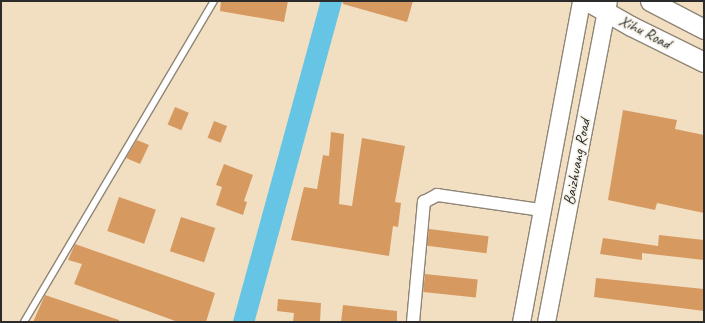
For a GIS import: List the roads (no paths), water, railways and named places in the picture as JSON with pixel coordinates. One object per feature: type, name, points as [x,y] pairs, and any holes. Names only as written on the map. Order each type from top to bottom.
[{"type":"main road","name":"Xihu Road","points":[[588,1],[607,6],[704,62]]},
{"type":"main road","name":"Xihu Road","points":[[650,1],[704,29]]},
{"type":"street","name":"Baizhuang Road","points":[[521,322],[581,1]]},
{"type":"street","name":"Baizhuang Road","points":[[546,322],[607,6]]},
{"type":"street","points":[[413,322],[424,202],[437,195],[541,210]]},
{"type":"lane","points":[[24,322],[214,1]]},
{"type":"waterway","points":[[243,322],[331,1]]}]
